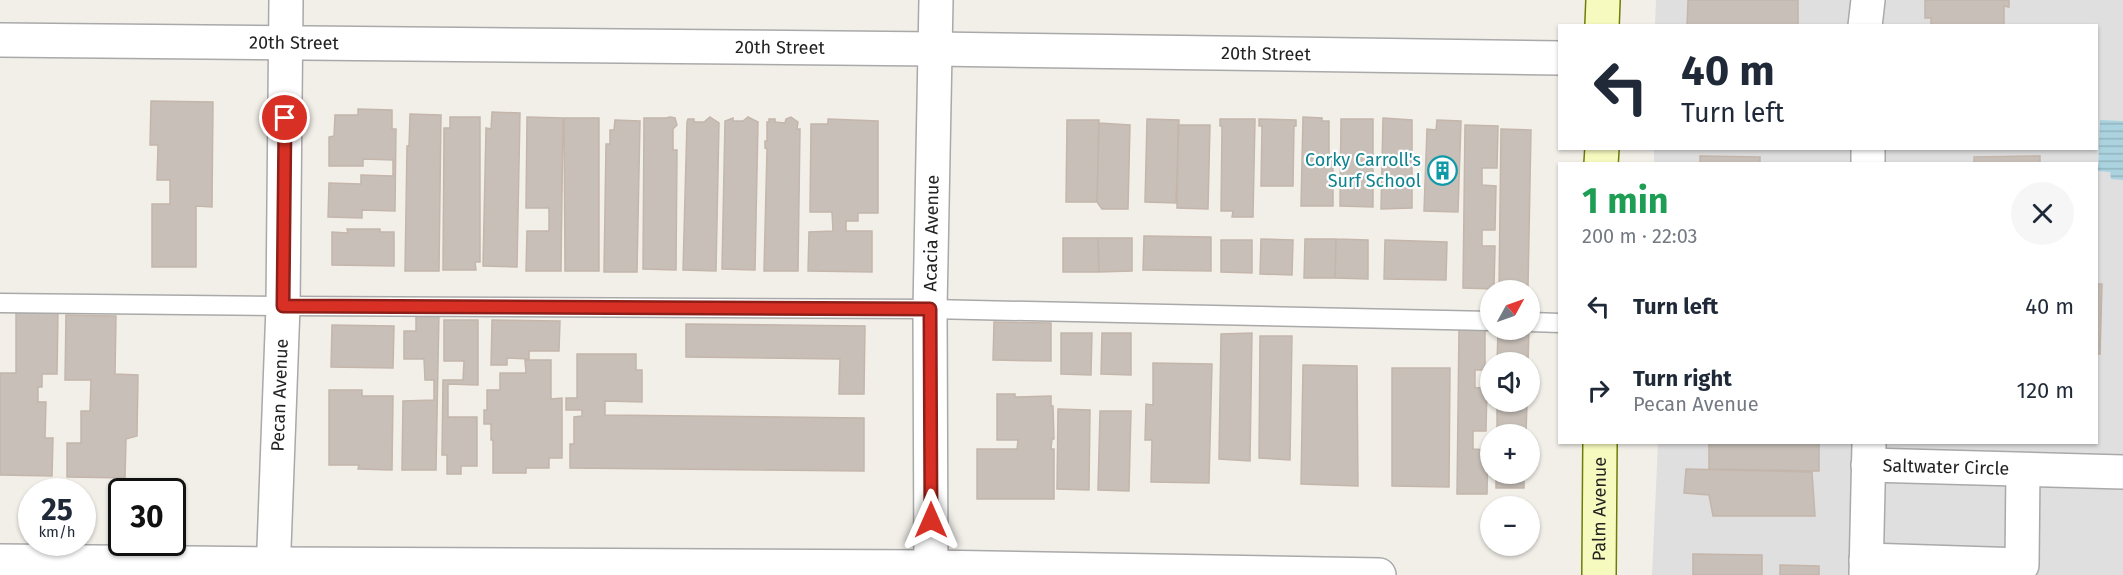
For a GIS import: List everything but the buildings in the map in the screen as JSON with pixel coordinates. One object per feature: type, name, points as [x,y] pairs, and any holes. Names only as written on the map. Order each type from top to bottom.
[{"type":"street","name":"Pecan Avenue","points":[[273,569],[283,306],[286,0]]},
{"type":"street","name":"Acacia Avenue","points":[[931,571],[930,309],[936,0]]},
{"type":"street","points":[[1602,24],[1603,0]]},
{"type":"street","points":[[1865,24],[1868,0]]},
{"type":"street","name":"20th Street","points":[[0,40],[1558,58]]},
{"type":"street","name":"Palm Avenue","points":[[1599,575],[1600,444]]},
{"type":"street","points":[[1866,568],[1868,454]]},
{"type":"street","name":"Saltwater Circle","points":[[1868,454],[2023,470],[2123,472]]},
{"type":"street","name":"Saltwater Circle","points":[[1866,568],[2022,565],[2023,470]]},
{"type":"street","points":[[0,561],[273,569],[1379,575]]},
{"type":"lane","points":[[0,303],[930,309],[1480,321]]},
{"type":"lane","points":[[1540,322],[1558,323]]},
{"type":"shaded area","points":[[1656,0],[2123,0],[2123,575],[1652,575],[1658,444],[2098,444],[2098,162],[1654,162],[1654,150],[2098,150],[2098,24],[1655,24]]},
{"type":"water","points":[[2100,120],[2123,121],[2123,180],[2111,179],[2110,172],[2098,171]]},
{"type":"place","name":"Corky Carroll's Surf School","points":[[1442,170]]},
{"type":"route","points":[[285,118],[283,306],[930,309],[931,520]]}]
